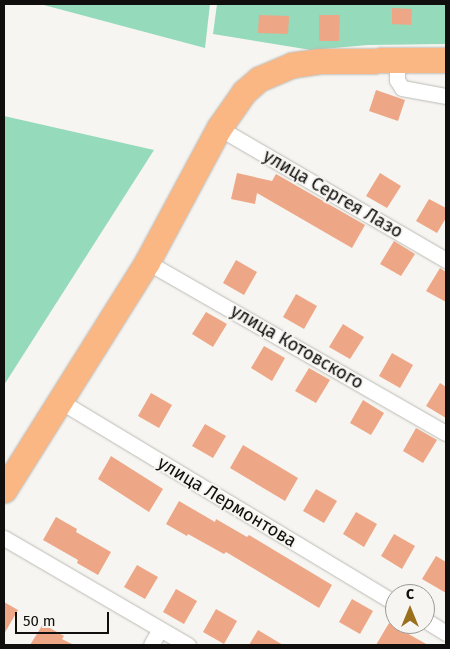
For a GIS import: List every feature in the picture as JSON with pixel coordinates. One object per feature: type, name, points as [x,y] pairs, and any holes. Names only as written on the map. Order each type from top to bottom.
[{"type":"highway","points":[[4,490],[147,262],[219,128],[244,92],[259,79],[292,65],[321,62],[446,60]]},
{"type":"street","points":[[392,61],[397,80],[402,88],[446,96]]},
{"type":"street","name":"улица Сергея Лазо","points":[[219,128],[446,260]]},
{"type":"street","name":"улица Котовского","points":[[147,262],[446,433]]},
{"type":"street","name":"улица Лермонтова","points":[[60,401],[385,596]]},
{"type":"street","points":[[4,538],[188,645]]},
{"type":"street","points":[[435,626],[446,633]]},
{"type":"street","points":[[151,645],[160,629]]},
{"type":"green space","points":[[40,4],[210,4],[205,48]]},
{"type":"green space","points":[[217,4],[446,4],[446,44],[368,45],[311,50],[213,34]]},
{"type":"green space","points":[[4,116],[154,150],[4,385]]},
{"type":"building","points":[[392,8],[412,9],[411,25],[392,24]]},
{"type":"building","points":[[259,15],[289,16],[288,34],[258,33]]},
{"type":"building","points":[[319,15],[340,15],[339,41],[319,41]]},
{"type":"building","points":[[376,90],[405,100],[398,121],[369,111]]},
{"type":"building","points":[[237,173],[272,181],[276,174],[365,225],[352,248],[257,193],[255,204],[231,199]]},
{"type":"building","points":[[380,173],[401,186],[387,208],[366,196]]},
{"type":"building","points":[[429,199],[446,208],[446,218],[437,233],[416,221]]},
{"type":"building","points":[[394,241],[415,254],[401,276],[380,264]]},
{"type":"building","points":[[236,260],[257,272],[244,295],[223,283]]},
{"type":"building","points":[[440,268],[446,272],[446,302],[426,291]]},
{"type":"building","points":[[296,294],[317,306],[304,329],[283,317]]},
{"type":"building","points":[[206,312],[227,324],[213,347],[192,334]]},
{"type":"building","points":[[343,324],[364,337],[350,359],[329,347]]},
{"type":"building","points":[[264,346],[285,358],[272,381],[251,368]]},
{"type":"building","points":[[392,353],[413,365],[400,388],[379,376]]},
{"type":"building","points":[[309,368],[330,380],[316,403],[295,391]]},
{"type":"building","points":[[440,383],[446,387],[446,418],[426,406]]},
{"type":"building","points":[[151,393],[172,405],[159,428],[138,416]]},
{"type":"building","points":[[363,400],[384,413],[371,435],[350,423]]},
{"type":"building","points":[[205,424],[226,436],[213,458],[192,446]]},
{"type":"building","points":[[416,428],[437,440],[423,463],[403,451]]},
{"type":"building","points":[[243,445],[298,478],[285,501],[230,468]]},
{"type":"building","points":[[111,456],[163,489],[149,512],[98,479]]},
{"type":"building","points":[[316,489],[337,501],[324,523],[303,511]]},
{"type":"building","points":[[179,501],[215,522],[216,519],[247,537],[249,535],[332,585],[319,608],[226,552],[224,554],[166,524]]},
{"type":"building","points":[[356,512],[377,524],[364,547],[343,534]]},
{"type":"building","points":[[56,517],[77,529],[76,532],[111,552],[98,575],[77,563],[78,560],[43,540]]},
{"type":"building","points":[[394,534],[415,546],[402,569],[381,556]]},
{"type":"building","points":[[436,556],[446,562],[446,593],[435,587],[435,584],[431,584],[422,579]]},
{"type":"building","points":[[137,565],[158,577],[145,599],[124,587]]},
{"type":"building","points":[[176,589],[197,601],[184,624],[163,612]]},
{"type":"building","points":[[352,599],[373,611],[360,634],[339,622]]},
{"type":"building","points":[[4,602],[18,610],[4,634]]},
{"type":"building","points":[[216,609],[237,621],[224,644],[203,632]]},
{"type":"building","points":[[43,624],[64,636],[62,639],[74,645],[30,645]]},
{"type":"building","points":[[258,630],[283,645],[249,645]]},
{"type":"building","points":[[385,630],[385,634],[408,634],[428,645],[376,645]]}]
